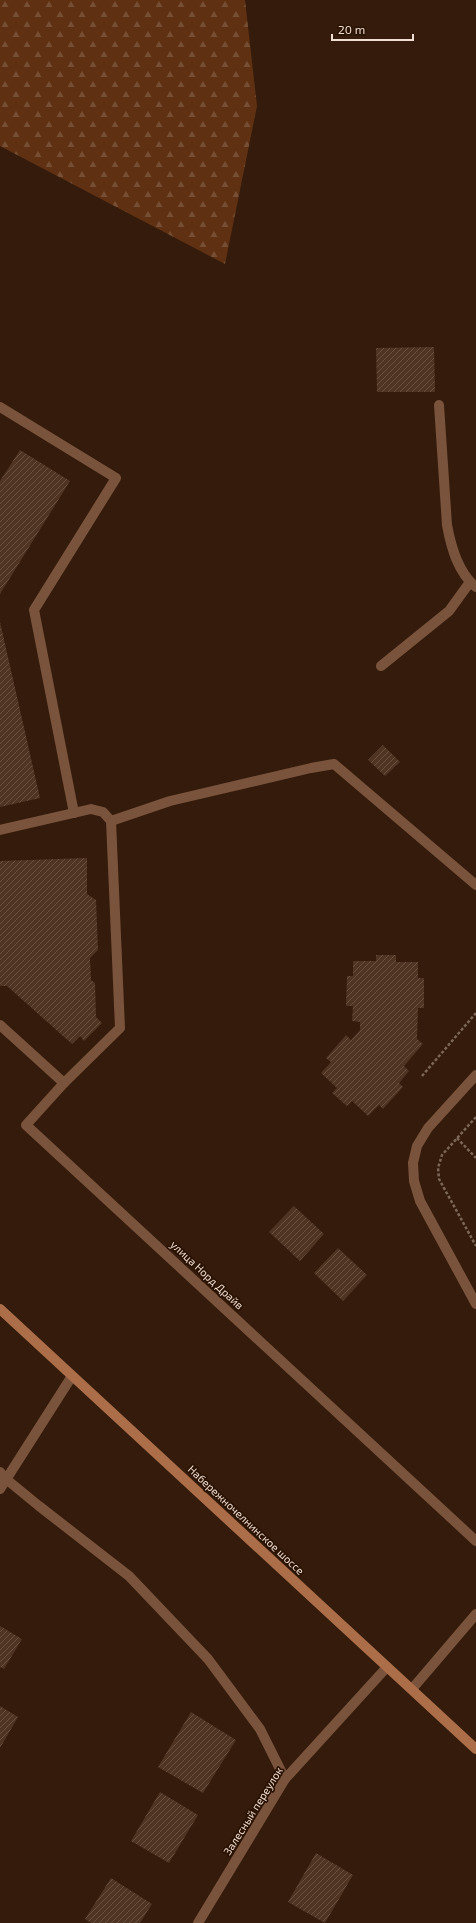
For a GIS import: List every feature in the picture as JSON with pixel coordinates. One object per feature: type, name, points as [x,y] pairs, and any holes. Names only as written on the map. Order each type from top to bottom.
[{"type":"main road","name":"Набережночелнинское шоссе","points":[[0,1309],[476,1749]]},
{"type":"street","points":[[381,666],[449,611],[473,585],[457,562],[450,543],[447,525],[439,405]]},
{"type":"street","points":[[0,407],[116,478],[34,610],[74,813]]},
{"type":"street","points":[[111,820],[170,801],[303,769],[334,764],[476,885]]},
{"type":"street","points":[[0,830],[91,809],[103,812],[111,820],[120,1028],[64,1083],[0,1025]]},
{"type":"street","points":[[476,1075],[428,1128],[417,1146],[413,1163],[414,1181],[420,1201],[476,1304]]},
{"type":"street","name":"улица Норд Драйв","points":[[64,1083],[26,1125],[476,1541]]},
{"type":"street","points":[[0,1489],[3,1476],[72,1376]]},
{"type":"street","points":[[3,1476],[129,1576],[208,1659],[260,1729],[285,1779]]},
{"type":"street","points":[[412,1690],[476,1614]]},
{"type":"street","name":"Залесный переулок","points":[[198,1923],[285,1779],[387,1666]]},
{"type":"path","points":[[422,1076],[476,1013]]},
{"type":"path","points":[[476,1117],[442,1155],[438,1168],[439,1179],[476,1246]]},
{"type":"path","points":[[457,1138],[476,1158]]},
{"type":"green space","points":[[0,0],[245,0],[257,106],[225,264],[0,146]]},
{"type":"building","points":[[434,347],[435,392],[377,392],[376,348]]},
{"type":"building","points":[[20,450],[70,481],[0,594],[0,481]]},
{"type":"building","points":[[0,622],[40,798],[0,807]]},
{"type":"building","points":[[383,745],[400,762],[385,776],[368,760]]},
{"type":"building","points":[[87,858],[87,894],[96,900],[98,950],[90,958],[91,980],[95,983],[96,1017],[102,1023],[84,1041],[80,1036],[72,1044],[7,986],[0,986],[0,861]]},
{"type":"building","points":[[376,955],[396,955],[396,962],[418,962],[418,978],[424,978],[424,1008],[418,1008],[417,1039],[423,1044],[404,1066],[409,1071],[399,1083],[403,1087],[383,1109],[379,1105],[368,1116],[352,1101],[347,1106],[332,1093],[337,1088],[321,1073],[331,1062],[326,1058],[346,1035],[351,1040],[360,1030],[360,1022],[352,1021],[353,1006],[346,1006],[347,976],[353,976],[353,961],[376,961]]},
{"type":"building","points":[[294,1206],[324,1234],[300,1261],[269,1232]]},
{"type":"building","points":[[338,1248],[367,1275],[343,1301],[314,1273]]},
{"type":"building","points":[[0,1626],[22,1639],[4,1669],[0,1667]]},
{"type":"building","points":[[0,1706],[18,1717],[0,1748]]},
{"type":"building","points":[[191,1712],[236,1740],[203,1793],[158,1767]]},
{"type":"building","points":[[160,1792],[198,1815],[169,1863],[131,1841]]},
{"type":"building","points":[[316,1853],[353,1875],[325,1923],[288,1902]]},
{"type":"building","points":[[111,1878],[152,1904],[140,1923],[91,1923],[85,1919]]}]
